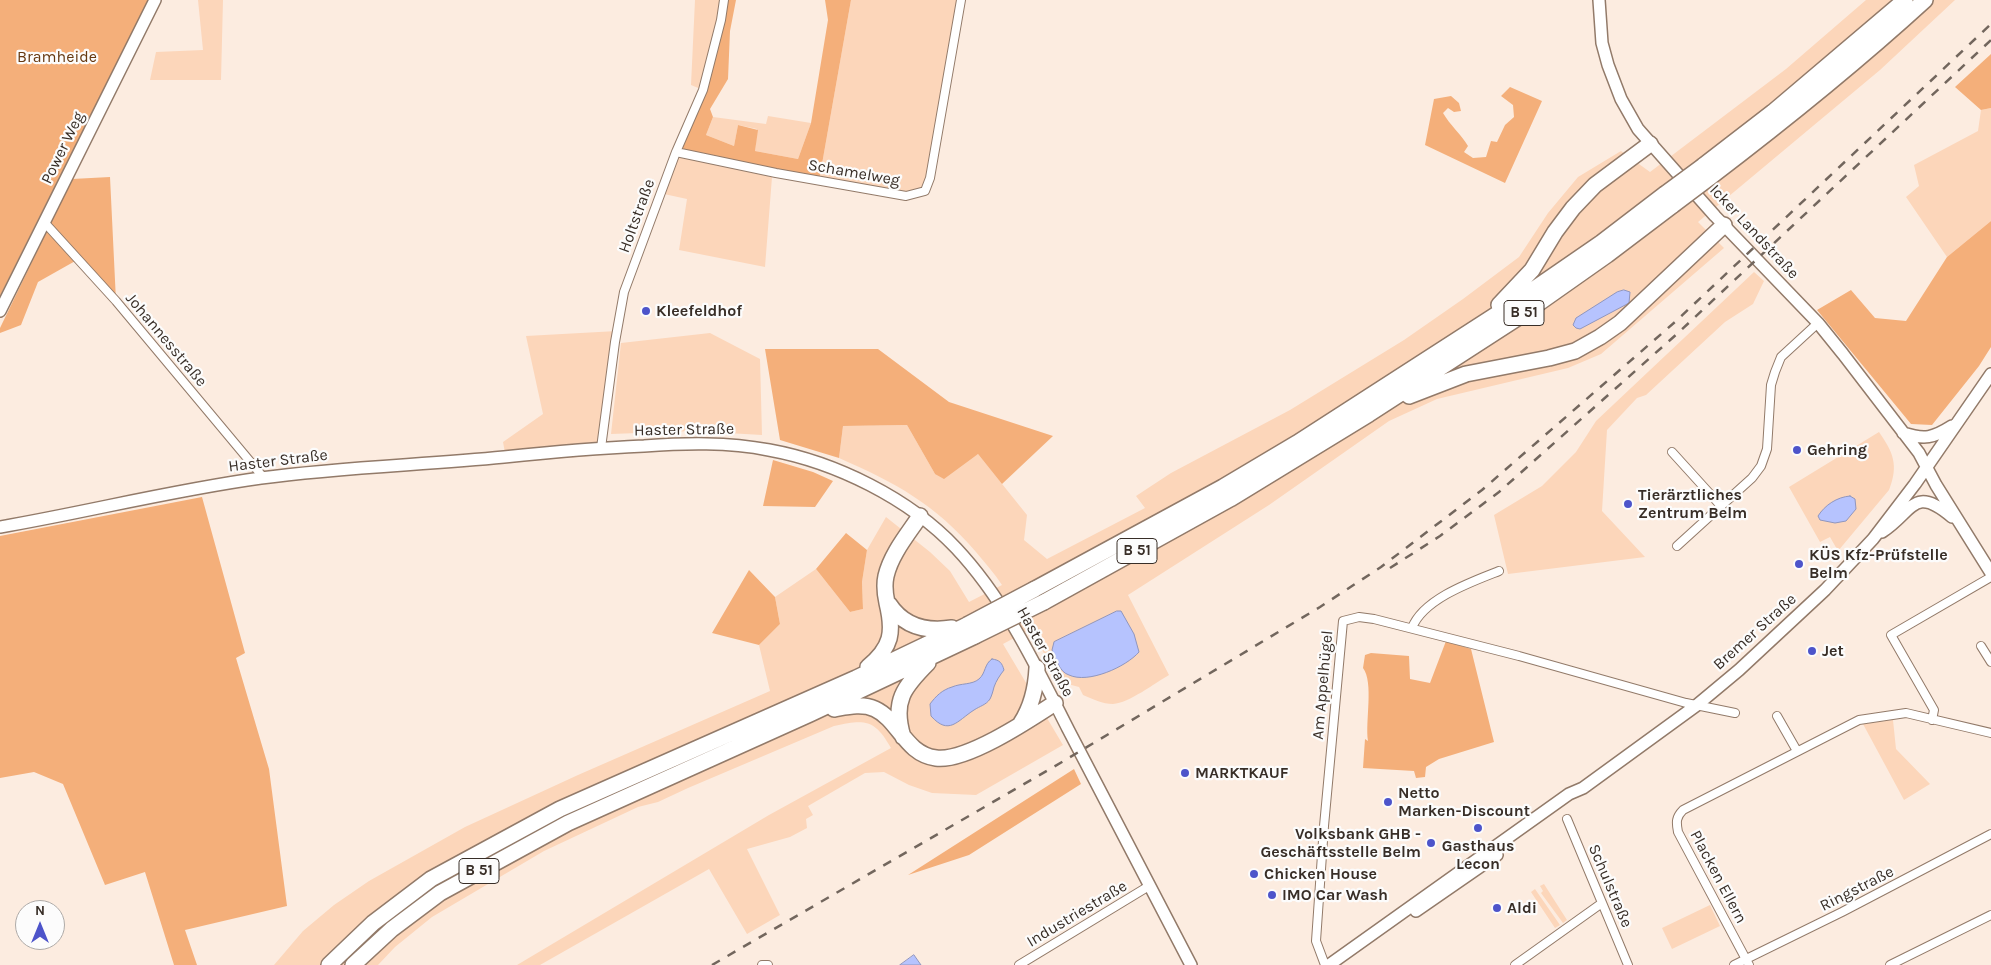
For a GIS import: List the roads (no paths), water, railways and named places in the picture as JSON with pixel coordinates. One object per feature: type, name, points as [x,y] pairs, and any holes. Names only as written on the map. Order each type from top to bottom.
[{"type":"highway","name":"B 51","points":[[1706,172],[1780,106],[1905,0]]},
{"type":"highway","name":"B 51","points":[[329,965],[373,923],[432,879],[560,809],[856,678],[1044,602],[1230,499],[1369,414],[1519,317],[1607,255],[1669,200],[1706,172],[1781,123],[1842,73],[1925,0]]},
{"type":"highway","name":"B 51","points":[[1482,323],[1532,270],[1555,232],[1573,208],[1595,185],[1650,144]]},
{"type":"highway","name":"B 51","points":[[353,965],[392,929],[440,893],[568,823],[936,655],[971,630],[1036,589],[1216,491],[1289,448],[1669,200]]},
{"type":"highway","name":"B 51","points":[[1369,414],[1466,374],[1575,351],[1620,323],[1724,225]]},
{"type":"highway","points":[[856,678],[876,661],[887,647],[891,637],[891,618],[885,592],[886,577],[893,557],[920,516]]},
{"type":"highway","points":[[887,601],[894,612],[918,628],[971,630]]},
{"type":"highway","points":[[904,738],[899,723],[901,696],[909,682],[936,655]]},
{"type":"highway","points":[[1021,723],[1028,713],[1034,696],[1038,668]]},
{"type":"highway","points":[[810,714],[856,706],[875,709],[886,717],[904,738],[923,755],[937,758],[955,757],[981,747],[1055,703]]},
{"type":"street","name":"Power Weg","points":[[0,311],[155,0]]},
{"type":"street","name":"Holtstraße","points":[[601,448],[615,342],[624,292],[676,152],[703,90],[721,20],[724,0]]},
{"type":"street","name":"Schamelweg","points":[[676,152],[776,173],[906,196],[925,191],[930,178],[961,0]]},
{"type":"street","name":"Icker Landstraße","points":[[1599,0],[1602,42],[1613,82],[1638,129],[1724,225],[1818,323],[1919,453],[1926,468],[1991,575]]},
{"type":"street","name":"Johannesstraße","points":[[45,223],[116,301],[263,477]]},
{"type":"street","points":[[1678,546],[1752,478],[1761,466],[1766,449],[1771,385],[1775,372],[1781,357],[1818,323]]},
{"type":"street","name":"Bremer Straße","points":[[1329,965],[1569,794],[1583,788],[1697,705],[1739,670],[1824,590],[1873,539],[1926,468],[1991,374]]},
{"type":"street","points":[[1903,433],[1928,438],[1956,424]]},
{"type":"street","name":"Haster Straße","points":[[0,527],[191,489],[263,477],[601,448],[722,444],[794,455],[847,474],[876,488],[920,516],[953,545],[982,578],[1038,668],[1191,965]]},
{"type":"street","points":[[1672,452],[1721,506]]},
{"type":"street","points":[[1873,539],[1893,525],[1911,506],[1921,501],[1936,504],[1961,524]]},
{"type":"street","points":[[1412,628],[1420,614],[1456,588],[1498,571]]},
{"type":"street","points":[[1932,720],[1934,710],[1892,635],[1991,575]]},
{"type":"street","name":"Am Appelhügel","points":[[1325,965],[1316,941],[1324,826],[1343,622],[1359,617],[1374,618],[1697,705]]},
{"type":"street","points":[[1981,646],[1991,662]]},
{"type":"street","points":[[1697,705],[1735,713]]},
{"type":"street","name":"Placken Ellern","points":[[1748,962],[1678,832],[1676,823],[1678,815],[1683,810],[1859,720],[1906,713],[1991,733]]},
{"type":"street","points":[[1777,716],[1797,751]]},
{"type":"street","name":"Bremer Straße","points":[[1343,965],[1546,820],[1573,800],[1583,788]]},
{"type":"street","name":"Schulstraße","points":[[1567,819],[1628,965]]},
{"type":"street","name":"Ringstraße","points":[[1734,965],[1748,962],[1991,834]]},
{"type":"street","name":"Industriestraße","points":[[1020,965],[1149,886]]},
{"type":"street","points":[[1515,965],[1602,903]]},
{"type":"street","points":[[1890,965],[1991,914]]},
{"type":"water","points":[[1624,290],[1630,292],[1629,303],[1580,329],[1573,325],[1576,318],[1617,292]]},
{"type":"water","points":[[1850,496],[1855,499],[1856,509],[1846,521],[1835,523],[1820,520],[1818,516],[1828,505],[1840,498]]},
{"type":"water","points":[[1117,611],[1121,611],[1134,634],[1139,652],[1125,663],[1096,676],[1077,677],[1063,671],[1052,650],[1054,642]]},
{"type":"water","points":[[992,659],[1000,662],[1004,670],[997,680],[991,698],[987,703],[953,725],[948,726],[937,722],[931,716],[930,704],[948,688],[976,681],[981,677]]},
{"type":"water","points":[[914,955],[921,965],[900,965]]},
{"type":"railway","points":[[712,965],[1062,762],[1320,607],[1381,567],[1482,490],[1675,322],[1991,24]]},
{"type":"railway","points":[[1390,568],[1440,536],[1499,492],[1678,333],[1991,40]]},
{"type":"place","name":"Kleefeldhof","points":[[646,311]]},
{"type":"place","name":"Gehring","points":[[1797,450]]},
{"type":"place","name":"Tierärztliches Zentrum Belm","points":[[1628,504]]},
{"type":"place","name":"KÜS Kfz-Prüfstelle Belm","points":[[1799,564]]},
{"type":"place","name":"Jet","points":[[1812,651]]},
{"type":"place","name":"MARKTKAUF","points":[[1185,773]]},
{"type":"place","name":"Netto Marken-Discount","points":[[1388,802]]},
{"type":"place","name":"Gasthaus Lecon","points":[[1478,828]]},
{"type":"place","name":"Volksbank GHB - Geschäftsstelle Belm","points":[[1431,843]]},
{"type":"place","name":"Chicken House","points":[[1254,874]]},
{"type":"place","name":"IMO Car Wash","points":[[1272,895]]},
{"type":"place","name":"Aldi","points":[[1497,908]]},
{"type":"park label","name":"Bramheide","points":[[57,57]]}]
